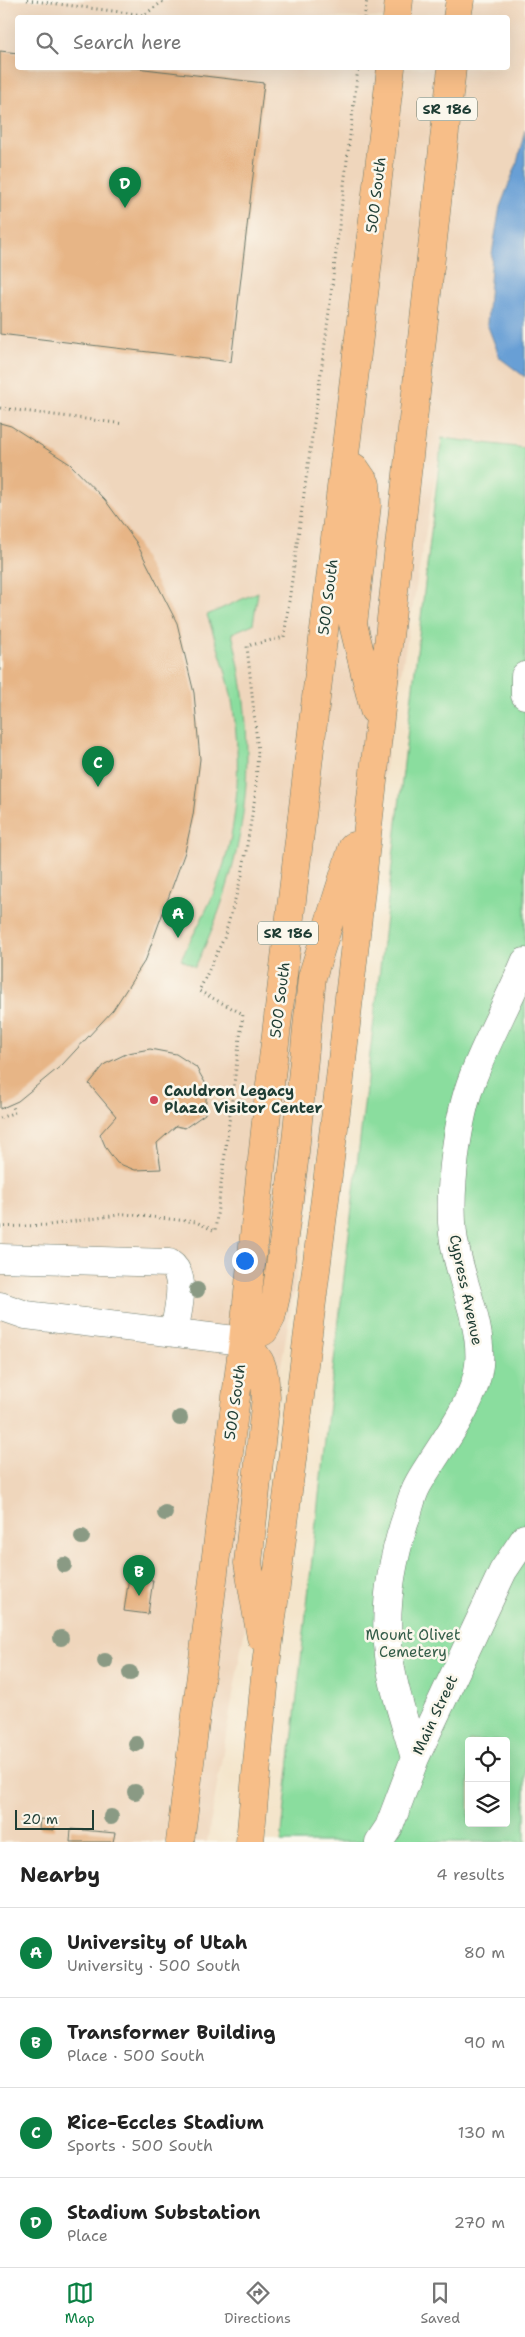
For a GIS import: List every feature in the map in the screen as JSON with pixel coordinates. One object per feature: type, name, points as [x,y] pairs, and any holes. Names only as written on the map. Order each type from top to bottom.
[{"type":"main road","points":[[397,15],[399,0]]},
{"type":"main road","points":[[458,15],[460,0]]},
{"type":"main road","name":"500 South","points":[[180,1842],[243,1341],[269,1093],[391,70]]},
{"type":"main road","name":"SR 186","points":[[250,1842],[266,1665],[339,1088],[452,70]]},
{"type":"main road","points":[[344,461],[355,468],[366,484],[367,505],[353,624],[378,728]]},
{"type":"main road","points":[[266,1665],[248,1563],[266,1397],[265,1381],[260,1357],[243,1341],[264,1331],[276,1296],[294,1162],[312,977],[372,785]]},
{"type":"lane","points":[[525,676],[525,695]]},
{"type":"lane","name":"Cypress Avenue","points":[[415,1758],[397,1695],[388,1645],[388,1598],[400,1540],[416,1486],[470,1396],[479,1366],[478,1333],[461,1278],[453,1234],[452,1198],[459,1126],[473,1078],[525,962]]},
{"type":"lane","points":[[0,1258],[169,1263],[177,1268],[181,1277],[174,1333]]},
{"type":"lane","points":[[0,1306],[26,1315],[243,1341]]},
{"type":"lane","name":"Main Street","points":[[380,1842],[389,1826],[415,1758],[503,1571],[525,1538]]},
{"type":"path","points":[[27,0],[144,15],[165,0]]},
{"type":"path","points":[[364,15],[366,0]]},
{"type":"path","points":[[0,1227],[49,1224],[125,1214],[196,1222],[215,1231],[243,1014],[199,991],[227,929],[242,875],[255,797],[258,752],[247,646],[284,637],[326,336],[358,70]]},
{"type":"path","points":[[0,408],[124,424]]},
{"type":"path","points":[[0,1118],[15,1112],[12,1104]]},
{"type":"shaded area","points":[[0,0],[525,0],[525,448],[442,438],[270,1429],[264,1520],[207,1842],[0,1842]]},
{"type":"green space","name":"Mount Olivet Cemetery","points":[[442,438],[525,448],[525,1842],[281,1842],[328,1413]]},
{"type":"green space","points":[[258,592],[253,624],[232,633],[241,677],[246,720],[247,762],[238,844],[228,885],[195,967],[181,959],[216,887],[231,835],[237,792],[236,728],[231,695],[207,615]]},
{"type":"water","points":[[525,130],[525,377],[500,358],[487,324],[492,254],[500,207],[517,163]]},
{"type":"building","points":[[0,51],[15,53],[15,70],[153,70],[264,83],[231,362],[0,334]]},
{"type":"building","points":[[0,423],[11,426],[70,464],[105,500],[136,542],[177,623],[194,693],[200,759],[193,815],[185,852],[146,959],[113,1010],[62,1065],[18,1101],[0,1109]]},
{"type":"building","name":"Cauldron Legacy Plaza Visitor Center","points":[[150,1049],[176,1054],[196,1067],[207,1086],[205,1114],[185,1128],[176,1126],[157,1143],[161,1169],[135,1170],[117,1163],[106,1148],[100,1134],[116,1116],[89,1084],[105,1064],[128,1053]]},
{"type":"building","points":[[129,1577],[153,1580],[148,1614],[124,1611]]},
{"type":"building","points":[[40,1819],[54,1820],[54,1830],[39,1829]]},
{"type":"building","points":[[71,1829],[115,1833],[113,1842],[70,1842]]},
{"type":"place","name":"Stadium Substation","points":[[125,208]]},
{"type":"place","name":"Rice-Eccles Stadium","points":[[98,787]]},
{"type":"place","name":"University of Utah","points":[[178,938]]},
{"type":"place","name":"Cauldron Legacy Plaza Visitor Center","points":[[154,1100]]},
{"type":"place","name":"Transformer Building","points":[[139,1596]]}]
